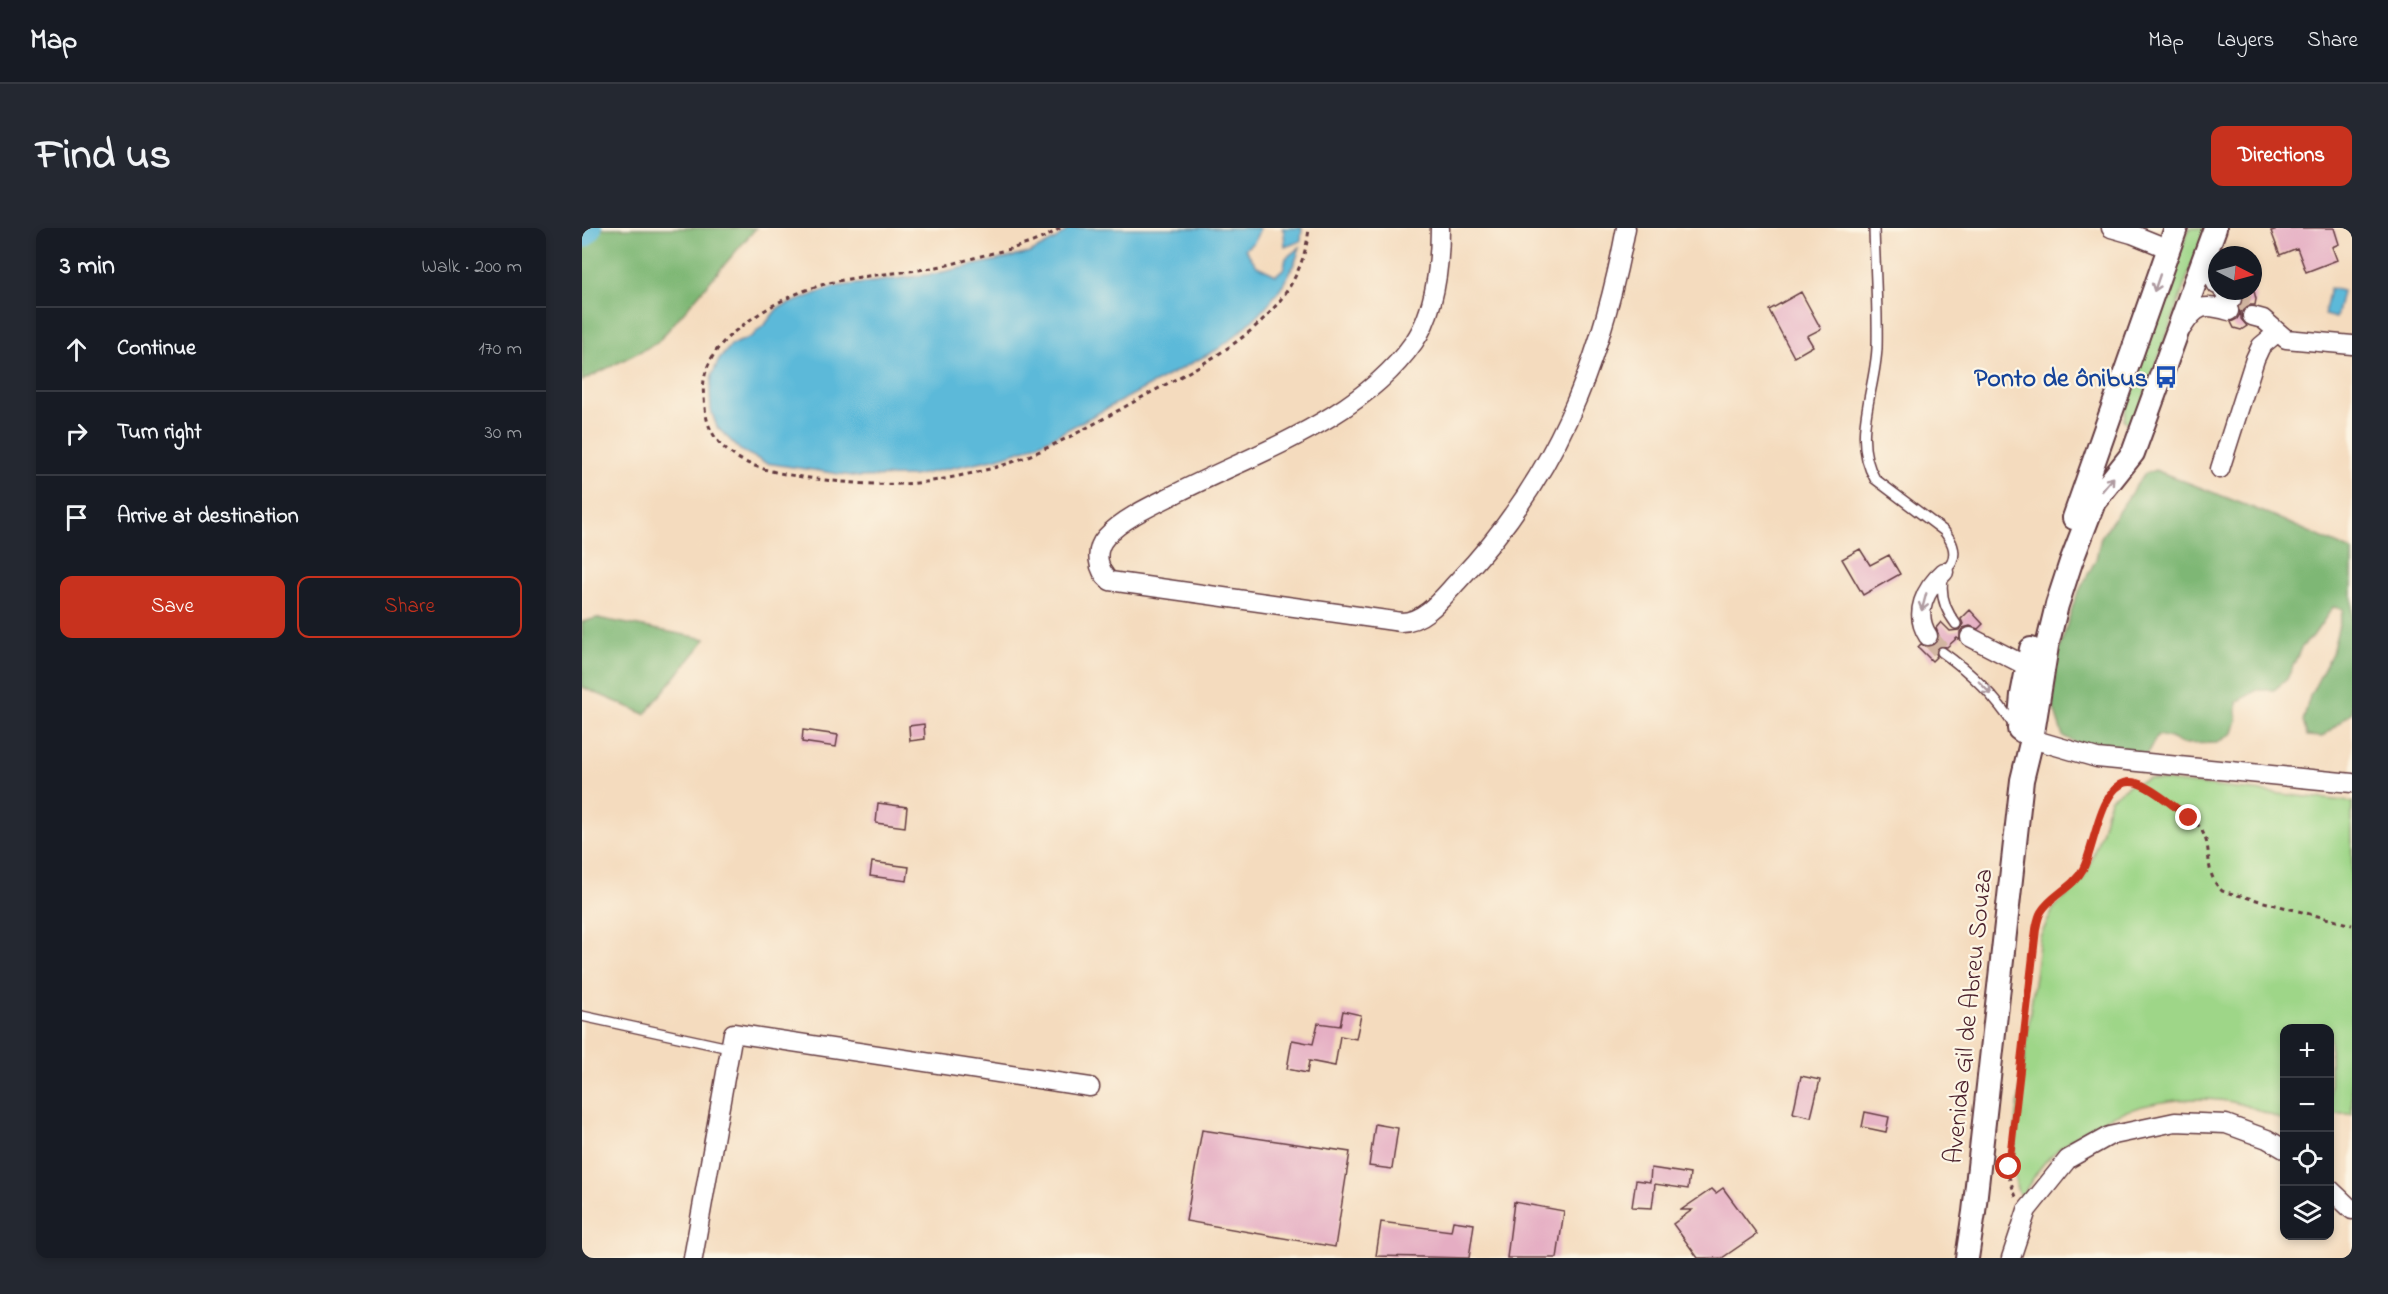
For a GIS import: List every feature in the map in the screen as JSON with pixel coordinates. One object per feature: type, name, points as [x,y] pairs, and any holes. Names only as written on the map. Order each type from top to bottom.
[{"type":"street","points":[[1440,228],[1439,255],[1430,304],[1416,339],[1395,365],[1360,396],[1316,425],[1163,500],[1113,531],[1104,540],[1098,556],[1102,573],[1110,581],[1401,622],[1416,620],[1443,598],[1482,556],[1543,470],[1582,388],[1600,340],[1616,281],[1626,228]]},
{"type":"street","points":[[2111,228],[2132,234],[2173,238]]},
{"type":"street","name":"Avenida Gil de Abreu Souza","points":[[2034,670],[2094,502],[2130,459],[2215,228]]},
{"type":"street","name":"Avenida Gil de Abreu Souza","points":[[1967,1258],[1976,1201],[2025,735],[2034,670],[2050,585],[2173,238]]},
{"type":"street","points":[[2204,260],[2208,268]]},
{"type":"street","points":[[2175,339],[2194,311],[2228,300]]},
{"type":"street","points":[[2254,310],[2286,339],[2352,345]]},
{"type":"street","points":[[2220,469],[2258,353],[2261,346],[2278,332]]},
{"type":"street","points":[[2121,384],[2124,394],[2119,413],[2120,430],[2132,434],[2141,432]]},
{"type":"street","points":[[1928,636],[1921,617],[1925,594],[1944,572]]},
{"type":"street","points":[[1970,637],[2034,670]]},
{"type":"street","points":[[2025,735],[2097,758],[2352,783]]},
{"type":"street","points":[[693,1258],[731,1040],[1090,1087]]},
{"type":"street","points":[[2011,1258],[2027,1210],[2068,1159],[2109,1136],[2175,1122],[2226,1124],[2268,1139],[2280,1146]]},
{"type":"street","points":[[2334,1193],[2352,1210]]},
{"type":"lane","points":[[1874,228],[1876,350],[1864,426],[1864,454],[1875,479],[1944,531],[1952,542],[1954,552],[1952,563],[1944,572],[1943,599],[1949,615],[1956,624]]},
{"type":"lane","points":[[1942,652],[1988,690],[2025,735]]},
{"type":"lane","points":[[582,1016],[731,1040]]},
{"type":"path","points":[[1060,228],[1040,240],[938,267],[839,280],[812,287],[769,307],[732,333],[713,354],[705,371],[703,390],[712,433],[742,462],[788,475],[840,482],[875,485],[911,484],[941,480],[1016,461],[1078,432],[1200,367],[1237,342],[1270,312],[1293,280],[1304,255],[1309,228]]},
{"type":"path","points":[[2027,1210],[2013,1192],[2009,1177],[2009,1157],[2036,929],[2041,911],[2070,887],[2084,867],[2107,797],[2114,790],[2127,782],[2144,786],[2196,824],[2205,837],[2212,881],[2222,891],[2352,925]]},
{"type":"green space","points":[[582,228],[756,228],[657,343],[582,381]]},
{"type":"green space","points":[[2189,228],[2205,228],[2135,423],[2128,423],[2124,420],[2127,402]]},
{"type":"green space","points":[[2155,470],[2271,515],[2352,551],[2352,712],[2322,737],[2307,736],[2303,721],[2310,696],[2332,653],[2343,609],[2333,607],[2313,636],[2301,648],[2287,679],[2274,690],[2257,690],[2237,702],[2237,720],[2233,733],[2217,743],[2182,744],[2158,735],[2146,755],[2084,747],[2063,736],[2053,706],[2056,659],[2075,599],[2096,559],[2101,537],[2144,474]]},
{"type":"green space","points":[[597,618],[706,639],[645,714],[582,687],[582,622]]},
{"type":"green space","points":[[2148,779],[2352,802],[2352,1114],[2334,1114],[2334,1024],[2280,1024],[2280,1119],[2244,1105],[2219,1100],[2172,1101],[2124,1112],[2081,1132],[2061,1147],[2044,1163],[2021,1198],[2014,1173],[2015,1129],[2040,937],[2054,908],[2077,887],[2086,874],[2102,830],[2110,799],[2129,785]]},
{"type":"water","points":[[1070,228],[1260,228],[1254,242],[1245,249],[1257,266],[1276,275],[1284,268],[1286,258],[1300,247],[1287,277],[1268,304],[1218,349],[1057,435],[998,458],[913,476],[859,477],[766,463],[740,450],[717,427],[711,410],[710,391],[712,375],[719,360],[731,345],[751,337],[778,308],[834,287],[934,274],[1030,253],[1056,239]]},
{"type":"water","points":[[1282,228],[1302,228],[1301,241],[1285,247]]},
{"type":"water","points":[[2330,288],[2342,291],[2336,318],[2324,315]]},
{"type":"building","points":[[2281,228],[2334,228],[2339,244],[2332,247],[2337,260],[2306,272],[2297,248],[2280,255],[2271,231]]},
{"type":"building","points":[[1801,292],[1821,329],[1807,336],[1813,346],[1794,357],[1769,310]]},
{"type":"building","points":[[2256,300],[2255,305],[2249,305],[2241,312],[2241,319],[2247,326],[2241,330],[2234,328],[2231,322],[2240,314],[2239,307],[2243,301]]},
{"type":"building","points":[[1860,549],[1870,565],[1889,555],[1900,574],[1863,595],[1842,559]]},
{"type":"building","points":[[1970,610],[1983,624],[1978,629],[1970,626],[1963,628],[1960,632],[1960,640],[1957,638],[1947,647],[1939,646],[1935,651],[1937,656],[1932,661],[1918,647],[1921,644],[1927,647],[1937,643],[1939,636],[1936,628],[1941,622],[1950,631],[1959,630],[1963,624],[1961,619]]},
{"type":"building","points":[[924,724],[925,739],[910,741],[909,726]]},
{"type":"building","points":[[803,730],[838,735],[836,747],[802,742]]},
{"type":"building","points":[[878,803],[907,807],[905,827],[876,823]]},
{"type":"building","points":[[872,862],[909,867],[907,881],[870,876]]},
{"type":"building","points":[[1343,1011],[1361,1015],[1356,1039],[1340,1036],[1335,1066],[1309,1061],[1307,1073],[1287,1069],[1292,1040],[1313,1044],[1318,1023],[1340,1026]]},
{"type":"building","points":[[1801,1076],[1820,1080],[1811,1117],[1793,1113]]},
{"type":"building","points":[[1865,1112],[1889,1117],[1886,1132],[1862,1127]]},
{"type":"building","points":[[1375,1124],[1398,1128],[1392,1169],[1369,1166]]},
{"type":"building","points":[[1202,1130],[1350,1152],[1335,1247],[1186,1221]]},
{"type":"building","points":[[1651,1168],[1690,1174],[1688,1189],[1655,1184],[1652,1208],[1632,1207],[1636,1180],[1650,1182]]},
{"type":"building","points":[[1723,1188],[1757,1234],[1722,1258],[1698,1258],[1673,1224],[1692,1210],[1681,1210],[1712,1189],[1716,1193]]},
{"type":"building","points":[[1514,1202],[1564,1211],[1557,1258],[1507,1258]]},
{"type":"building","points":[[1453,1221],[1474,1224],[1469,1258],[1376,1256],[1381,1222],[1451,1231]]},
{"type":"waterway","points":[[582,234],[588,228]]},
{"type":"tunnel","points":[[2236,300],[2255,305]]},
{"type":"tunnel","points":[[1928,636],[1942,652]]},
{"type":"place","name":"Ponto de ônibus","points":[[2166,377]]},
{"type":"route","points":[[2009,1167],[2036,929],[2041,911],[2078,878],[2092,847],[2107,797],[2121,784],[2133,782],[2144,786],[2189,818]]}]
